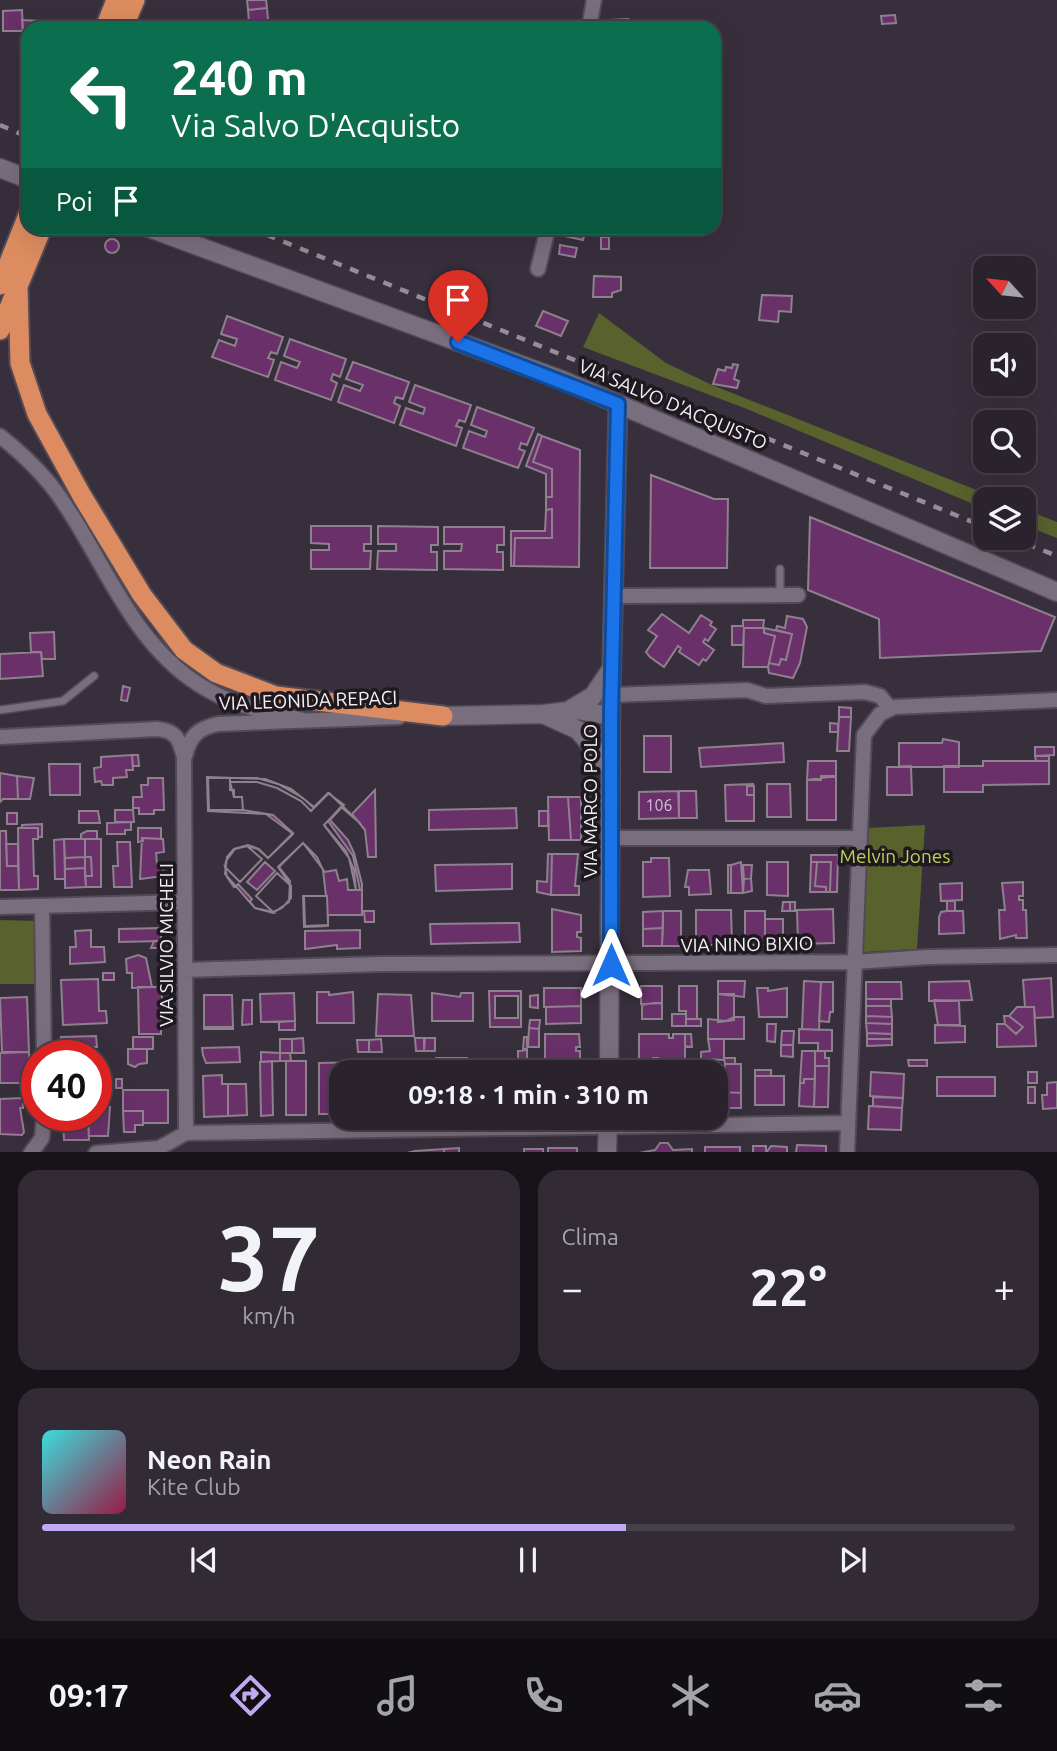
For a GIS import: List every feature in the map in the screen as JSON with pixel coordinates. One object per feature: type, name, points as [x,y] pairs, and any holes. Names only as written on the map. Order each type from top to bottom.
[{"type":"highway","points":[[108,21],[116,0]]},
{"type":"highway","points":[[126,21],[135,0]]},
{"type":"highway","points":[[0,330],[9,286],[30,235]]},
{"type":"highway","points":[[9,286],[20,363],[37,414],[82,496],[142,595],[184,650],[216,673],[267,694],[296,701],[443,716]]},
{"type":"street","points":[[590,21],[594,0]]},
{"type":"street","points":[[0,168],[21,176]]},
{"type":"street","name":"VIA SALVO D'ACQUISTO","points":[[168,235],[562,380],[1057,592]]},
{"type":"street","points":[[538,269],[546,235]]},
{"type":"street","name":"VIA MARCO POLO","points":[[609,1060],[611,695],[618,404]]},
{"type":"street","points":[[0,436],[50,484],[137,624],[166,659],[199,685],[237,704],[303,720]]},
{"type":"street","points":[[613,596],[798,595]]},
{"type":"street","points":[[570,718],[595,693],[612,664]]},
{"type":"street","points":[[611,695],[747,690],[766,696],[865,692],[880,696],[890,708]]},
{"type":"street","points":[[847,1152],[862,742],[872,723],[890,708],[1057,700]]},
{"type":"street","name":"VIA LEONIDA REPACI","points":[[184,757],[191,738],[213,725],[543,714],[570,718]]},
{"type":"street","points":[[570,718],[611,723]]},
{"type":"street","points":[[570,718],[611,769]]},
{"type":"street","points":[[0,737],[164,730],[179,738],[184,757]]},
{"type":"street","name":"VIA SILVIO MICHELI","points":[[184,757],[186,1133]]},
{"type":"street","points":[[612,838],[858,838]]},
{"type":"street","points":[[0,907],[185,902]]},
{"type":"street","points":[[42,906],[44,1040]]},
{"type":"street","name":"VIA NINO BIXIO","points":[[185,970],[380,964],[854,962],[928,957],[1057,955]]},
{"type":"street","points":[[728,1123],[848,1123]]},
{"type":"street","points":[[109,1152],[159,1148],[186,1133],[329,1130]]},
{"type":"street","points":[[607,1152],[608,1130]]},
{"type":"street","points":[[32,1152],[42,1138],[43,1131]]},
{"type":"lane","points":[[780,569],[780,595]]},
{"type":"lane","points":[[0,710],[62,701],[93,676]]},
{"type":"green space","points":[[599,313],[666,363],[712,385],[973,489],[973,504],[747,409],[583,347]]},
{"type":"green space","points":[[1036,514],[1057,522],[1057,538],[1036,530]]},
{"type":"green space","name":"Melvin Jones","points":[[925,825],[917,949],[863,952],[867,828]]},
{"type":"green space","points":[[0,920],[36,921],[35,984],[0,984]]},
{"type":"building","points":[[247,0],[266,0],[267,8],[248,10]]},
{"type":"building","points":[[267,8],[268,20],[249,21],[248,10]]},
{"type":"building","points":[[22,10],[21,31],[3,31],[3,11]]},
{"type":"building","points":[[895,15],[896,23],[882,24],[881,16]]},
{"type":"building","points":[[560,235],[584,235],[583,240]]},
{"type":"building","points":[[601,237],[609,237],[609,249],[601,249]]},
{"type":"building","points":[[109,239],[115,239],[119,246],[115,253],[109,253],[105,249],[105,243]]},
{"type":"building","points":[[560,245],[577,248],[575,257],[559,254]]},
{"type":"building","points":[[594,276],[621,277],[621,290],[612,293],[612,297],[593,297]]},
{"type":"building","points":[[762,295],[792,296],[791,312],[779,311],[778,322],[759,320]]},
{"type":"building","points":[[543,311],[568,321],[561,336],[536,326]]},
{"type":"building","points":[[227,316],[283,337],[277,354],[271,352],[268,358],[274,360],[268,377],[212,357],[219,340],[235,346],[237,339],[221,334]]},
{"type":"building","points":[[290,339],[346,359],[340,377],[333,374],[331,380],[337,383],[331,400],[275,380],[281,362],[297,368],[300,362],[284,356]]},
{"type":"building","points":[[353,362],[409,382],[403,399],[396,397],[394,403],[400,406],[394,423],[338,402],[344,385],[360,391],[363,385],[346,379]]},
{"type":"building","points":[[733,364],[738,365],[734,379],[739,381],[737,388],[713,384],[718,369],[725,371],[726,367],[732,368]]},
{"type":"building","points":[[415,385],[471,405],[465,422],[459,420],[456,426],[462,428],[456,446],[400,425],[406,408],[423,414],[425,408],[409,402]]},
{"type":"building","points":[[477,407],[534,428],[527,445],[521,443],[519,449],[525,451],[518,468],[463,448],[469,431],[485,437],[487,431],[471,425]]},
{"type":"building","points":[[538,434],[542,436],[533,462],[552,469],[552,497],[546,497],[546,474],[526,466]]},
{"type":"building","points":[[542,436],[580,450],[579,567],[514,566],[515,538],[552,538],[552,509],[546,510],[546,497],[552,497],[552,469],[533,462]]},
{"type":"building","points":[[651,475],[714,499],[728,499],[727,568],[650,568]]},
{"type":"building","points":[[552,509],[552,538],[515,538],[514,566],[511,566],[511,531],[545,531],[546,510]]},
{"type":"building","points":[[810,517],[1055,617],[1041,651],[880,658],[879,619],[808,590]]},
{"type":"building","points":[[311,526],[371,526],[371,544],[364,544],[364,551],[371,551],[370,569],[311,569],[311,550],[329,550],[329,544],[311,543]]},
{"type":"building","points":[[378,526],[438,527],[438,545],[431,545],[431,552],[437,552],[437,570],[377,569],[378,551],[396,551],[396,544],[378,544]]},
{"type":"building","points":[[444,527],[504,527],[504,545],[497,545],[497,552],[503,552],[503,570],[444,569],[444,551],[461,551],[462,544],[444,544]]},
{"type":"building","points":[[662,614],[689,633],[701,615],[712,622],[710,625],[716,629],[708,641],[705,639],[703,642],[714,650],[706,661],[703,659],[699,665],[679,652],[681,648],[678,646],[664,667],[650,657],[646,652],[657,636],[648,630]]},
{"type":"building","points":[[787,616],[803,619],[807,627],[800,663],[793,678],[769,673],[768,667],[769,663],[779,665],[781,659],[786,660],[792,634],[776,630],[777,626],[785,628]]},
{"type":"building","points":[[743,620],[764,620],[763,628],[744,628],[743,645],[732,645],[732,626],[743,626]]},
{"type":"building","points":[[744,628],[764,628],[764,633],[775,636],[768,667],[743,667]]},
{"type":"building","points":[[764,628],[792,634],[786,660],[781,659],[779,665],[769,663],[775,636],[764,633]]},
{"type":"building","points":[[54,632],[55,659],[42,659],[41,652],[31,652],[30,633]]},
{"type":"building","points":[[41,652],[43,676],[0,679],[0,654]]},
{"type":"building","points":[[123,686],[130,688],[127,701],[121,700]]},
{"type":"building","points":[[839,707],[851,708],[851,717],[839,717]]},
{"type":"building","points":[[839,717],[851,717],[849,751],[837,751]]},
{"type":"building","points":[[830,723],[838,724],[838,732],[830,732]]},
{"type":"building","points":[[644,736],[671,736],[671,772],[644,772]]},
{"type":"building","points":[[943,739],[959,742],[959,767],[899,767],[899,743],[942,743]]},
{"type":"building","points":[[783,743],[784,762],[701,767],[699,748]]},
{"type":"building","points":[[1035,747],[1054,747],[1054,755],[1035,756]]},
{"type":"building","points":[[132,755],[133,770],[126,770],[127,777],[113,778],[113,785],[95,782],[94,768],[101,767],[101,757]]},
{"type":"building","points":[[132,755],[138,755],[139,766],[133,766]]},
{"type":"building","points":[[1035,756],[1049,756],[1049,761],[1036,761]]},
{"type":"building","points":[[808,761],[836,761],[836,776],[807,780]]},
{"type":"building","points":[[983,761],[1049,761],[1049,784],[983,785],[983,792],[944,792],[944,766],[983,766]]},
{"type":"building","points":[[49,764],[80,764],[80,795],[50,795]]},
{"type":"building","points":[[911,766],[912,795],[887,795],[887,767]]},
{"type":"building","points":[[0,773],[17,776],[18,799],[3,799],[0,802]]},
{"type":"building","points":[[17,776],[34,778],[30,799],[18,799]]},
{"type":"building","points":[[821,776],[836,776],[836,820],[807,820],[807,780],[821,780]]},
{"type":"building","points":[[207,777],[265,779],[291,789],[314,807],[328,793],[344,805],[330,820],[348,840],[354,853],[362,884],[362,915],[328,915],[328,926],[304,927],[303,896],[326,896],[323,870],[317,857],[303,843],[279,867],[290,881],[289,902],[273,913],[255,908],[225,874],[227,857],[234,849],[248,845],[259,849],[268,858],[293,834],[266,814],[208,811]]},
{"type":"building","points":[[148,778],[163,778],[164,810],[154,810],[154,814],[139,814],[139,808],[133,808],[133,797],[142,797],[141,785],[148,785]]},
{"type":"building","points":[[208,778],[230,778],[230,790],[234,790],[234,797],[242,797],[243,810],[209,810]]},
{"type":"building","points":[[230,778],[257,778],[278,784],[303,798],[314,808],[311,811],[301,801],[277,788],[257,782],[230,782]]},
{"type":"building","points":[[230,782],[257,782],[277,788],[301,801],[311,811],[329,793],[361,824],[341,807],[324,825],[349,858],[356,890],[348,890],[347,879],[339,881],[336,870],[325,872],[303,843],[278,867],[291,886],[277,873],[256,896],[273,912],[255,908],[250,902],[252,899],[238,884],[234,887],[227,877],[225,867],[240,882],[262,859],[247,846],[258,849],[268,858],[293,833],[273,815],[243,810],[242,797],[234,797]],"holes":[[[265,862],[275,871],[257,890],[247,882]]]},
{"type":"building","points":[[754,784],[747,786],[747,795],[754,795],[754,821],[726,821],[725,785]]},
{"type":"building","points":[[767,784],[790,784],[791,817],[767,817]]},
{"type":"building","points":[[747,786],[754,786],[754,795],[747,795]]},
{"type":"building","points":[[375,790],[376,857],[368,857],[365,830],[352,814]]},
{"type":"building","points":[[678,791],[679,818],[639,819],[639,792]]},
{"type":"building","points":[[679,791],[696,791],[697,818],[679,818]]},
{"type":"building","points":[[548,797],[568,797],[571,840],[549,840]]},
{"type":"building","points":[[568,797],[581,797],[581,840],[571,840]]},
{"type":"building","points":[[516,808],[517,828],[429,830],[429,810]]},
{"type":"building","points":[[115,810],[133,810],[134,822],[115,822]]},
{"type":"building","points":[[79,811],[98,811],[100,823],[79,823]]},
{"type":"building","points":[[539,811],[548,811],[548,826],[539,826]]},
{"type":"building","points":[[7,813],[17,813],[17,824],[7,824]]},
{"type":"building","points":[[328,821],[353,856],[360,890],[356,890],[354,870],[346,851],[324,825]]},
{"type":"building","points":[[131,822],[131,830],[125,830],[125,834],[107,834],[107,823]]},
{"type":"building","points":[[42,824],[42,837],[38,837],[38,828],[22,828],[22,825]]},
{"type":"building","points":[[18,828],[38,828],[38,839],[33,839],[34,876],[38,876],[38,889],[19,890]]},
{"type":"building","points":[[138,828],[161,828],[161,839],[142,838],[143,841],[138,842]]},
{"type":"building","points":[[0,831],[6,831],[7,866],[18,866],[19,890],[0,890]]},
{"type":"building","points":[[97,831],[97,839],[81,839],[81,834]]},
{"type":"building","points":[[142,838],[163,839],[164,852],[156,853],[157,864],[163,864],[164,876],[140,879]]},
{"type":"building","points":[[64,839],[85,839],[85,857],[65,858]]},
{"type":"building","points":[[64,839],[65,879],[55,879],[54,840]]},
{"type":"building","points":[[85,839],[101,839],[101,887],[86,887],[85,876],[92,876],[91,857],[85,857]]},
{"type":"building","points":[[117,842],[130,842],[132,887],[114,887],[113,866],[118,866]]},
{"type":"building","points":[[6,844],[18,844],[18,866],[7,866]]},
{"type":"building","points":[[247,846],[262,859],[240,882],[225,867],[226,861],[235,849]]},
{"type":"building","points":[[548,854],[552,854],[551,895],[537,892],[537,881],[547,882]]},
{"type":"building","points":[[552,854],[578,854],[575,886],[579,886],[579,895],[551,895]]},
{"type":"building","points":[[811,855],[838,855],[837,892],[830,892],[831,862],[811,862]]},
{"type":"building","points":[[85,857],[85,868],[65,869],[65,858]]},
{"type":"building","points":[[85,857],[91,857],[92,876],[85,876]]},
{"type":"building","points":[[651,858],[669,858],[670,896],[643,897],[643,862],[651,862]]},
{"type":"building","points":[[741,862],[743,893],[731,893],[731,865]]},
{"type":"building","points":[[767,862],[788,862],[788,896],[767,895]]},
{"type":"building","points":[[811,862],[817,862],[815,886],[826,887],[826,892],[810,892]]},
{"type":"building","points":[[817,862],[831,862],[830,892],[826,892],[826,887],[815,886]]},
{"type":"building","points":[[512,864],[512,889],[436,891],[435,865]]},
{"type":"building","points":[[728,865],[731,865],[731,893],[728,893]]},
{"type":"building","points":[[743,865],[752,865],[751,878],[744,879]]},
{"type":"building","points":[[85,868],[86,887],[65,888],[65,869]]},
{"type":"building","points":[[688,870],[709,870],[711,894],[689,895],[689,887],[685,887]]},
{"type":"building","points":[[277,873],[291,886],[291,898],[282,908],[273,912],[256,896]]},
{"type":"building","points":[[751,878],[752,891],[743,893],[744,879]]},
{"type":"building","points":[[1023,882],[1023,896],[1019,896],[1019,900],[1023,900],[1023,910],[1026,910],[1027,938],[1016,938],[1016,935],[1000,939],[999,910],[1005,910],[1002,883]]},
{"type":"building","points":[[962,883],[962,900],[941,901],[940,884]]},
{"type":"building","points":[[304,896],[327,896],[328,925],[305,926]]},
{"type":"building","points":[[947,901],[955,901],[955,911],[947,911]]},
{"type":"building","points":[[783,902],[790,902],[790,911],[782,911]]},
{"type":"building","points":[[790,902],[795,902],[795,911],[790,911]]},
{"type":"building","points":[[552,909],[581,915],[581,932],[577,932],[577,937],[581,938],[581,951],[552,952]]},
{"type":"building","points":[[833,909],[834,943],[798,944],[797,910]]},
{"type":"building","points":[[696,910],[731,910],[732,945],[696,945]]},
{"type":"building","points":[[364,911],[374,911],[374,922],[365,922]]},
{"type":"building","points":[[663,911],[681,911],[681,946],[662,946]]},
{"type":"building","points":[[663,911],[663,928],[643,929],[643,912]]},
{"type":"building","points":[[745,911],[765,911],[765,945],[745,945]]},
{"type":"building","points":[[963,911],[964,933],[939,934],[939,917],[941,912]]},
{"type":"building","points":[[765,919],[783,919],[783,945],[765,945]]},
{"type":"building","points":[[519,923],[520,942],[431,944],[430,924]]},
{"type":"building","points":[[161,928],[161,941],[119,942],[119,929]]},
{"type":"building","points":[[663,928],[662,946],[643,946],[643,929]]},
{"type":"building","points":[[91,930],[91,947],[104,947],[105,962],[70,964],[70,947],[76,947],[75,931]]},
{"type":"building","points":[[360,930],[360,948],[337,949],[337,945],[305,949],[305,931]]},
{"type":"building","points":[[154,941],[161,941],[161,948],[151,948]]},
{"type":"building","points":[[138,955],[146,958],[152,987],[132,988],[132,973],[127,973],[126,959]]},
{"type":"building","points":[[103,973],[114,973],[114,980],[103,980]]},
{"type":"building","points":[[1051,978],[1053,1017],[1035,1018],[1034,1007],[1025,1007],[1023,980]]},
{"type":"building","points":[[98,979],[99,1011],[106,1011],[107,1023],[63,1025],[61,980]]},
{"type":"building","points":[[718,981],[745,981],[744,997],[718,994]]},
{"type":"building","points":[[804,981],[821,982],[819,1030],[802,1029]]},
{"type":"building","points":[[969,981],[972,1000],[929,1001],[929,982]]},
{"type":"building","points":[[821,982],[833,982],[833,1012],[830,1012],[829,1022],[819,1021]]},
{"type":"building","points":[[866,982],[901,982],[902,999],[866,999]]},
{"type":"building","points":[[641,986],[662,986],[662,1003],[641,1004]]},
{"type":"building","points":[[679,986],[697,986],[697,1019],[686,1019],[686,1011],[679,1011]]},
{"type":"building","points":[[138,987],[161,987],[164,1020],[161,1020],[161,1034],[139,1034]]},
{"type":"building","points":[[544,988],[581,988],[581,1006],[544,1007]]},
{"type":"building","points":[[757,988],[768,988],[768,991],[787,988],[787,1017],[759,1017]]},
{"type":"building","points":[[489,991],[521,991],[521,1027],[490,1027]],"holes":[[[495,996],[518,996],[518,1018],[495,1018]]]},
{"type":"building","points":[[317,992],[329,992],[329,995],[353,992],[354,1023],[317,1023]]},
{"type":"building","points":[[294,993],[295,1021],[261,1022],[260,994]]},
{"type":"building","points":[[432,993],[460,997],[461,993],[473,993],[473,1021],[432,1021]]},
{"type":"building","points":[[378,994],[411,995],[414,1036],[376,1036]]},
{"type":"building","points":[[718,994],[734,994],[734,1020],[718,1022]]},
{"type":"building","points":[[204,995],[232,995],[233,1027],[204,1027]]},
{"type":"building","points":[[538,995],[538,1008],[530,1007],[530,996]]},
{"type":"building","points":[[27,997],[29,1040],[21,1040],[21,1052],[2,1052],[0,998]]},
{"type":"building","points":[[866,999],[891,999],[891,1006],[866,1006]]},
{"type":"building","points":[[243,1000],[252,1000],[252,1024],[242,1025]]},
{"type":"building","points":[[934,1000],[959,1001],[960,1025],[938,1025]]},
{"type":"building","points":[[662,1003],[662,1019],[642,1019],[642,1005]]},
{"type":"building","points":[[581,1006],[581,1023],[546,1024],[546,1007]]},
{"type":"building","points":[[866,1006],[891,1006],[892,1017],[866,1016]]},
{"type":"building","points":[[1017,1007],[1034,1007],[1036,1046],[997,1047],[997,1024],[1005,1024],[1016,1034],[1023,1027],[1009,1016]]},
{"type":"building","points":[[672,1014],[686,1014],[686,1026],[672,1026]]},
{"type":"building","points":[[866,1016],[892,1017],[892,1024],[866,1023]]},
{"type":"building","points":[[1004,1016],[1009,1016],[1023,1027],[1016,1034],[1005,1024]]},
{"type":"building","points":[[734,1017],[744,1017],[744,1039],[708,1039],[708,1019],[726,1021]]},
{"type":"building","points":[[686,1019],[701,1019],[701,1026],[686,1026]]},
{"type":"building","points":[[530,1020],[540,1020],[539,1029],[529,1028]]},
{"type":"building","points":[[295,1021],[295,1030],[279,1030],[279,1022]]},
{"type":"building","points":[[866,1023],[892,1024],[892,1034],[867,1033]]},
{"type":"building","points":[[767,1024],[776,1024],[775,1042],[767,1041]]},
{"type":"building","points":[[935,1025],[965,1026],[965,1042],[935,1043]]},
{"type":"building","points":[[233,1027],[233,1029],[204,1029]]},
{"type":"building","points":[[529,1028],[539,1029],[539,1047],[528,1047]]},
{"type":"building","points":[[799,1029],[832,1030],[832,1051],[818,1051],[818,1043],[799,1043]]},
{"type":"building","points":[[782,1031],[794,1031],[793,1045],[781,1045]]},
{"type":"building","points":[[867,1033],[892,1034],[892,1039],[867,1039]]},
{"type":"building","points":[[545,1034],[579,1034],[580,1047],[576,1047],[576,1051],[580,1051],[580,1060],[545,1060]]},
{"type":"building","points":[[639,1034],[669,1034],[669,1038],[673,1038],[673,1034],[685,1034],[685,1060],[639,1060]]},
{"type":"building","points":[[685,1034],[691,1034],[692,1047],[685,1046]]},
{"type":"building","points":[[96,1036],[96,1040],[61,1040],[61,1037]]},
{"type":"building","points":[[133,1037],[153,1037],[153,1049],[133,1049]]},
{"type":"building","points":[[524,1037],[527,1037],[527,1049],[523,1049]]},
{"type":"building","points":[[303,1038],[304,1053],[292,1053],[292,1039]]},
{"type":"building","points":[[415,1038],[424,1038],[424,1051],[416,1051]]},
{"type":"building","points":[[425,1038],[435,1038],[435,1051],[424,1051]]},
{"type":"building","points":[[280,1039],[292,1039],[292,1053],[280,1053]]},
{"type":"building","points":[[381,1039],[382,1052],[369,1052],[369,1040]]},
{"type":"building","points":[[708,1039],[724,1039],[724,1060],[701,1059],[701,1052],[710,1051]]},
{"type":"building","points":[[867,1039],[892,1039],[892,1045],[867,1046]]},
{"type":"building","points":[[357,1040],[369,1040],[369,1052],[358,1052]]},
{"type":"building","points":[[781,1045],[793,1045],[793,1057],[781,1056]]},
{"type":"building","points":[[239,1047],[240,1062],[206,1063],[202,1048]]},
{"type":"building","points":[[128,1049],[147,1049],[147,1063],[135,1067],[128,1064]]},
{"type":"building","points":[[527,1050],[527,1060],[518,1060],[518,1051]]},
{"type":"building","points":[[802,1051],[815,1051],[815,1079],[804,1079],[804,1083],[800,1083]]},
{"type":"building","points":[[815,1051],[825,1051],[829,1066],[815,1066]]},
{"type":"building","points":[[21,1052],[21,1083],[0,1083],[0,1053]]},
{"type":"building","points":[[261,1052],[280,1053],[280,1061],[261,1062]]},
{"type":"building","points":[[280,1053],[290,1053],[291,1061],[280,1061]]},
{"type":"building","points":[[436,1058],[467,1058],[467,1060]]},
{"type":"building","points":[[735,1058],[735,1064],[728,1064],[728,1060],[724,1060]]},
{"type":"building","points":[[908,1060],[927,1060],[927,1066],[909,1066]]},
{"type":"building","points":[[272,1061],[273,1115],[261,1116],[260,1062]]},
{"type":"building","points":[[286,1061],[306,1061],[306,1115],[286,1115]]},
{"type":"building","points":[[319,1063],[329,1063],[329,1114],[319,1114]]},
{"type":"building","points":[[728,1064],[741,1064],[741,1093],[728,1092]]},
{"type":"building","points":[[815,1066],[829,1066],[828,1107],[814,1107]]},
{"type":"building","points":[[755,1070],[771,1070],[771,1076],[755,1076]]},
{"type":"building","points":[[871,1072],[904,1074],[903,1098],[870,1096]]},
{"type":"building","points":[[1028,1072],[1037,1072],[1037,1083],[1028,1083]]},
{"type":"building","points":[[222,1075],[222,1084],[228,1084],[228,1116],[204,1117],[203,1076]]},
{"type":"building","points":[[755,1076],[784,1076],[784,1105],[755,1105]]},
{"type":"building","points":[[937,1077],[995,1077],[995,1096],[937,1096]]},
{"type":"building","points":[[116,1079],[122,1079],[122,1088],[116,1088]]},
{"type":"building","points":[[804,1079],[815,1079],[814,1107],[799,1106],[800,1083],[804,1083]]},
{"type":"building","points":[[1057,1082],[1057,1108],[1043,1109],[1042,1095],[1047,1095],[1047,1083]]},
{"type":"building","points":[[228,1084],[246,1084],[247,1115],[228,1116]]},
{"type":"building","points":[[1028,1087],[1035,1087],[1035,1103],[1028,1103]]},
{"type":"building","points":[[123,1090],[168,1090],[168,1123],[143,1123],[143,1111],[123,1111]]},
{"type":"building","points":[[728,1092],[741,1093],[741,1108],[728,1108]]},
{"type":"building","points":[[873,1097],[903,1098],[902,1108],[873,1106]]},
{"type":"building","points":[[21,1098],[22,1135],[0,1134],[0,1099]]},
{"type":"building","points":[[869,1106],[902,1108],[901,1130],[868,1129]]},
{"type":"building","points":[[123,1111],[143,1111],[143,1125],[135,1125],[135,1132],[124,1132]]},
{"type":"building","points":[[64,1131],[89,1131],[89,1140],[64,1140]]},
{"type":"building","points":[[89,1131],[108,1131],[108,1136],[89,1136]]},
{"type":"building","points":[[660,1143],[668,1143],[673,1150],[692,1149],[692,1152],[644,1152],[655,1150]]},
{"type":"building","points":[[797,1145],[826,1146],[826,1152],[796,1152]]},
{"type":"building","points":[[753,1146],[766,1146],[766,1152],[753,1152]]},
{"type":"building","points":[[771,1146],[787,1147],[787,1152],[767,1152]]},
{"type":"building","points":[[705,1147],[740,1147],[740,1152],[705,1152]]},
{"type":"building","points":[[459,1148],[459,1152],[444,1152],[444,1149]]},
{"type":"building","points":[[548,1148],[577,1148],[577,1152],[548,1152]]},
{"type":"building","points":[[444,1149],[444,1152],[411,1152]]},
{"type":"building","points":[[524,1149],[543,1149],[543,1152],[524,1152]]},
{"type":"railway","points":[[0,125],[21,134]]},
{"type":"railway","points":[[267,235],[973,522]]},
{"type":"railway","points":[[1036,548],[1057,556]]},
{"type":"route","points":[[458,342],[562,380],[618,404],[611,716],[611,965]]}]
